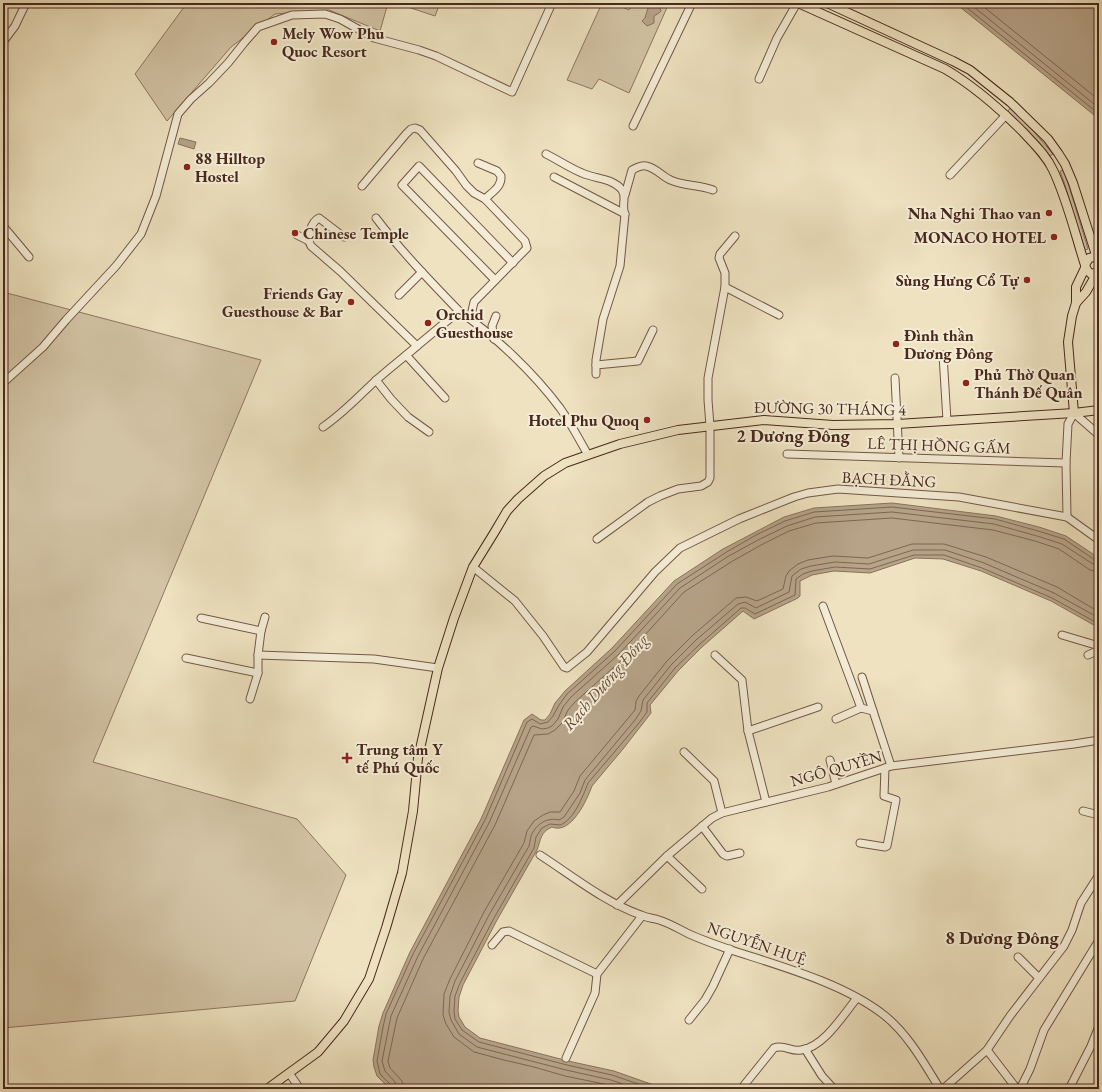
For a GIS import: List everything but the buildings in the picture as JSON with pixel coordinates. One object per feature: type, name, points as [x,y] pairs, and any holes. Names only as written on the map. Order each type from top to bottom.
[{"type":"main road","points":[[798,3],[945,69],[965,82],[1004,113],[1038,147],[1047,159],[1060,188],[1085,266],[1091,274],[1098,272]]},
{"type":"main road","points":[[827,3],[953,60],[970,70],[1010,102],[1048,140],[1065,164],[1073,183],[1098,259],[1089,258],[1076,287],[1076,303],[1072,316],[1068,342],[1074,413]]},
{"type":"main road","points":[[1004,113],[1010,102]]},
{"type":"main road","points":[[1053,170],[1065,164]]},
{"type":"main road","points":[[1076,303],[1086,292],[1098,272]]},
{"type":"main road","name":"ĐƯỜNG 30 THÁNG 4","points":[[266,1089],[318,1052],[344,1021],[369,979],[402,874],[413,811],[418,758],[438,668],[473,567],[508,511],[518,499],[536,483],[551,471],[565,463],[649,436],[678,430],[764,420],[840,425],[897,424],[1074,413],[1099,410]]},
{"type":"street","points":[[3,42],[14,26],[26,3]]},
{"type":"street","points":[[3,383],[43,347],[116,266],[141,234],[156,196],[178,114],[191,99],[228,63],[258,27],[292,15],[325,14],[340,19],[374,38],[436,56],[512,92],[552,3]]},
{"type":"street","points":[[633,126],[692,3]]},
{"type":"street","points":[[759,80],[777,38],[798,3]]},
{"type":"street","points":[[950,175],[1004,113]]},
{"type":"street","points":[[362,186],[406,134],[411,129],[415,128],[420,130],[456,171],[466,185],[474,192],[485,198],[525,241],[527,248],[474,302],[472,311],[475,322]]},
{"type":"street","points":[[546,154],[583,174],[616,184],[625,195]]},
{"type":"street","points":[[478,163],[497,171],[501,176],[498,187],[485,198]]},
{"type":"street","points":[[495,280],[402,185],[419,166],[513,263]]},
{"type":"street","points":[[596,374],[599,340],[603,319],[620,266],[625,214],[622,209],[632,170],[640,166],[646,166],[672,181],[705,187],[713,190]]},
{"type":"street","points":[[554,177],[625,214]]},
{"type":"street","points":[[344,237],[319,218],[315,221],[310,231],[309,241],[311,246],[340,271],[417,346]]},
{"type":"street","points":[[376,218],[388,234],[459,311],[475,322],[536,379],[555,403],[588,455]]},
{"type":"street","points":[[3,226],[29,256]]},
{"type":"street","points":[[296,235],[309,241]]},
{"type":"street","points":[[598,539],[648,502],[678,489],[700,486],[708,482],[710,478],[708,378],[725,287],[725,273],[719,258],[720,254],[734,236]]},
{"type":"street","points":[[399,295],[422,272]]},
{"type":"street","points":[[725,287],[779,315]]},
{"type":"street","points":[[323,427],[351,405],[376,380],[459,311]]},
{"type":"street","points":[[494,339],[492,326],[496,316]]},
{"type":"street","points":[[596,365],[638,361],[653,330]]},
{"type":"street","points":[[942,354],[947,421]]},
{"type":"street","points":[[406,355],[445,398]]},
{"type":"street","points":[[895,378],[899,458]]},
{"type":"street","points":[[376,380],[408,417],[429,432]]},
{"type":"street","points":[[1067,517],[1066,463],[1068,424],[1074,413],[1099,435]]},
{"type":"street","name":"LÊ THỊ HỒNG GẤM","points":[[787,454],[1066,463]]},
{"type":"street","name":"BẠCH ĐẰNG","points":[[473,567],[514,601],[543,636],[564,667],[567,668],[587,652],[655,572],[680,548],[740,520],[794,497],[808,493],[838,489],[959,497],[1067,517],[1099,540]]},
{"type":"street","points":[[823,606],[861,708]]},
{"type":"street","points":[[250,699],[258,673],[258,655],[261,631],[265,617]]},
{"type":"street","points":[[201,618],[261,631]]},
{"type":"street","points":[[1062,635],[1099,646]]},
{"type":"street","points":[[1088,655],[1099,650]]},
{"type":"street","points":[[258,655],[374,659],[438,668]]},
{"type":"street","points":[[716,656],[742,680],[748,731],[766,802]]},
{"type":"street","points":[[186,658],[258,673]]},
{"type":"street","points":[[860,843],[887,846],[896,800],[884,796],[888,767],[862,677]]},
{"type":"street","points":[[748,731],[818,707]]},
{"type":"street","points":[[836,719],[861,708],[873,711]]},
{"type":"street","name":"NGÔ QUYỀN","points":[[617,905],[667,856],[702,826],[722,813],[836,784],[888,767],[1099,740]]},
{"type":"street","points":[[684,752],[714,782],[722,813]]},
{"type":"street","points":[[830,760],[836,784]]},
{"type":"street","points":[[1082,811],[1099,815]]},
{"type":"street","points":[[702,826],[723,854],[727,856],[740,853]]},
{"type":"street","name":"NGUYỄN HUỆ","points":[[540,855],[617,905],[642,916],[659,920],[690,934],[730,949],[786,967],[844,991],[884,1015],[920,1055],[942,1089]]},
{"type":"street","points":[[667,856],[702,889]]},
{"type":"street","points":[[942,1089],[987,1050],[1067,942],[1081,903],[1099,874]]},
{"type":"street","points":[[566,1058],[595,993],[597,974],[642,916]]},
{"type":"street","points":[[492,945],[504,932],[509,931],[597,974]]},
{"type":"street","points":[[1020,1089],[1032,1063],[1044,1030],[1099,940]]},
{"type":"street","points":[[689,1020],[705,1000],[730,949]]},
{"type":"street","points":[[1018,957],[1039,978]]},
{"type":"street","points":[[741,1089],[774,1048],[783,1046],[793,1051],[805,1050],[818,1043],[826,1036],[856,998]]},
{"type":"street","points":[[1070,1089],[1099,1026]]},
{"type":"street","points":[[805,1050],[822,1076],[834,1089]]},
{"type":"street","points":[[987,1050],[1017,1089]]},
{"type":"street","points":[[289,1073],[300,1089]]},
{"type":"street","points":[[926,1089],[933,1089]]},
{"type":"shaded area","points":[[187,3],[388,3],[380,31],[329,10],[275,14],[231,47],[167,121],[135,74]]},
{"type":"shaded area","points":[[396,3],[440,3],[435,16]]},
{"type":"shaded area","points":[[602,3],[613,3],[629,10],[632,3],[669,3],[629,93],[599,79],[592,89],[567,80]]},
{"type":"shaded area","points":[[1010,108],[1053,154],[1050,156],[1038,141],[1008,111]]},
{"type":"shaded area","points":[[1064,170],[1088,249],[1085,250],[1060,171]]},
{"type":"shaded area","points":[[3,292],[261,360],[93,762],[297,819],[346,875],[295,1001],[3,1028]]},
{"type":"water","points":[[955,3],[1099,3],[1099,119]]},
{"type":"water","points":[[652,4],[659,5],[661,11],[654,16],[654,23],[647,26],[642,21],[645,18],[648,8]]},
{"type":"water","points":[[180,138],[196,142],[194,149],[178,144]]},
{"type":"water","name":"Rạch Dương Đông","points":[[892,503],[996,516],[1039,527],[1066,536],[1099,558],[1099,628],[1051,601],[981,571],[943,559],[915,558],[870,573],[834,571],[812,575],[800,581],[800,596],[798,598],[754,619],[743,611],[702,647],[678,671],[650,705],[651,713],[592,786],[582,807],[572,821],[566,826],[559,828],[552,827],[545,831],[537,850],[497,920],[463,985],[459,997],[459,1017],[465,1027],[480,1038],[568,1061],[614,1071],[665,1089],[390,1089],[377,1076],[373,1060],[379,1026],[383,1013],[410,952],[481,819],[524,720],[532,714],[541,720],[545,720],[550,714],[555,703],[565,691],[612,648],[674,581],[723,549],[784,517],[814,508]]},
{"type":"place","name":"Mely Wow Phu Quoc Resort","points":[[274,42]]},
{"type":"place","name":"88 Hilltop Hostel","points":[[187,167]]},
{"type":"place","name":"Nha Nghi Thao van","points":[[1049,213]]},
{"type":"place","name":"Chinese Temple","points":[[295,233]]},
{"type":"place","name":"MONACO HOTEL","points":[[1054,237]]},
{"type":"place","name":"Sùng Hưng Cổ Tự","points":[[1027,280]]},
{"type":"place","name":"Friends Gay Guesthouse & Bar","points":[[351,302]]},
{"type":"place","name":"Orchid Guesthouse","points":[[428,323]]},
{"type":"place","name":"Đình thần Dương Đông","points":[[896,344]]},
{"type":"place","name":"Phủ Thờ Quan Thánh Đế Quân","points":[[966,383]]},
{"type":"place","name":"Hotel Phu Quoq","points":[[647,420]]},
{"type":"place","name":"Trung tâm Y tế Phú Quốc","points":[[347,758]]},
{"type":"district","name":"2 Dương Đông","points":[[793,436]]},
{"type":"district","name":"8 Dương Đông","points":[[1002,938]]}]
